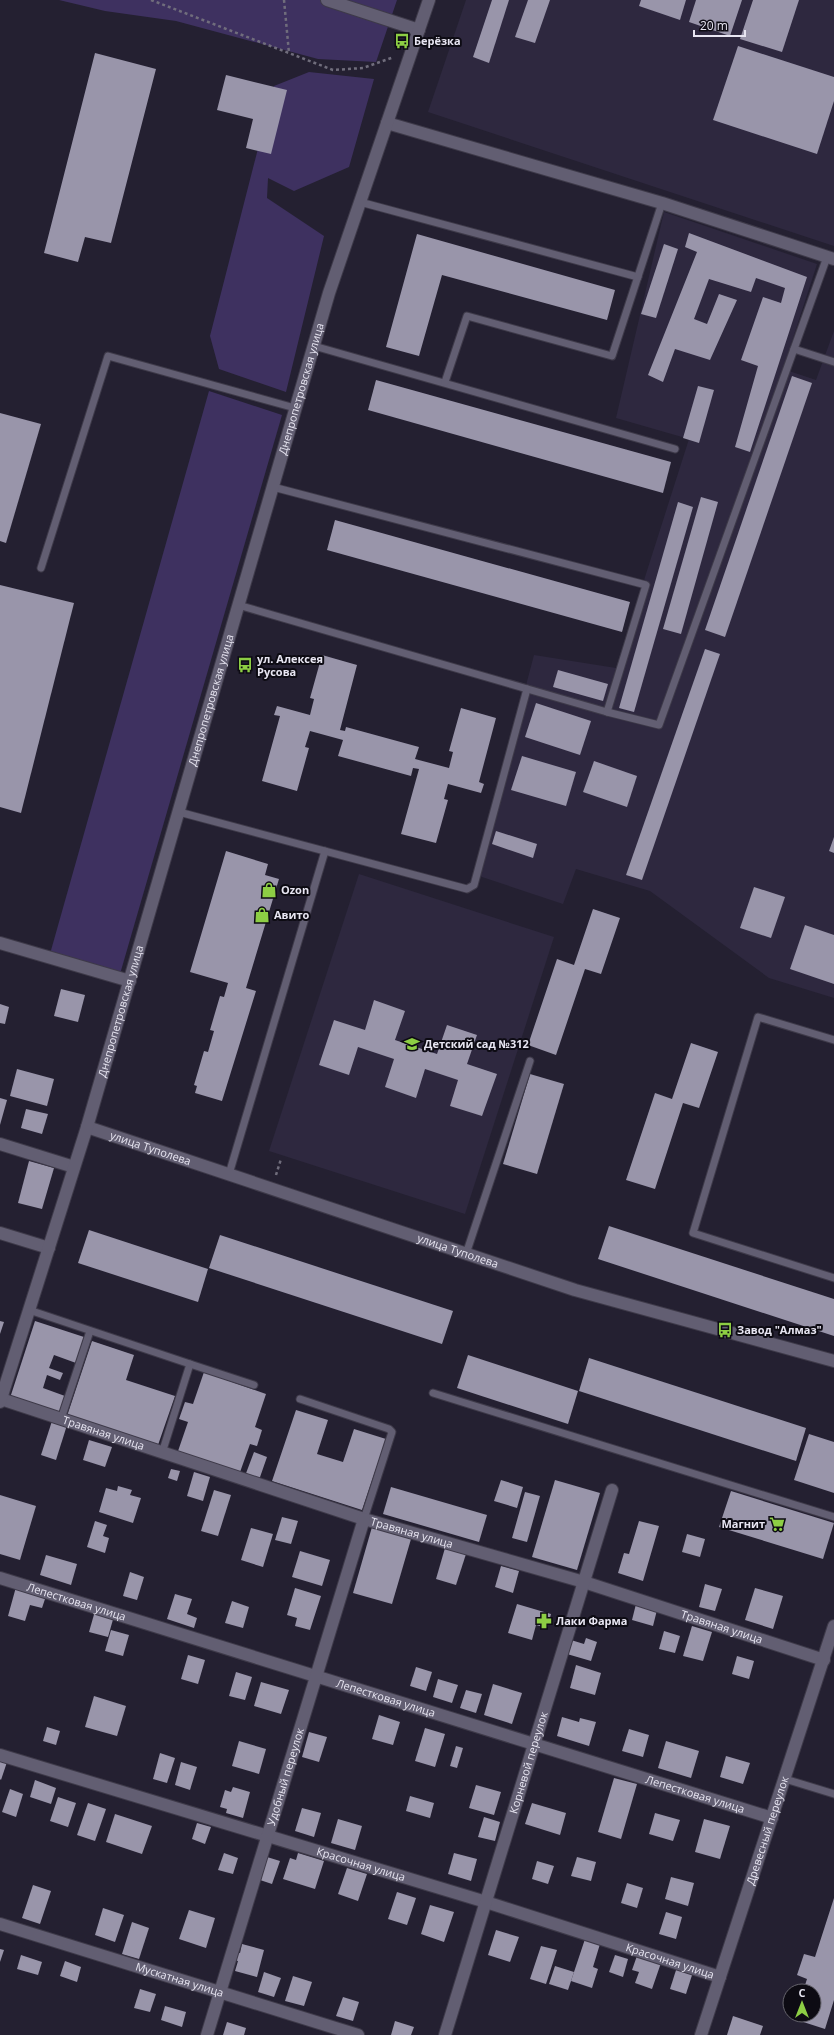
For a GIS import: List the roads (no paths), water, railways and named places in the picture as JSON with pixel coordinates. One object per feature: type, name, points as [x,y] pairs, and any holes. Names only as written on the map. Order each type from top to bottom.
[{"type":"street","points":[[327,0],[419,30]]},
{"type":"street","name":"Днепропетровская улица","points":[[0,1401],[87,1127],[329,293],[429,0]]},
{"type":"street","points":[[387,124],[662,203],[830,258]]},
{"type":"street","points":[[0,944],[130,981]]},
{"type":"street","name":"улица Туполева","points":[[87,1127],[575,1290],[834,1361]]},
{"type":"street","points":[[0,1144],[74,1167]]},
{"type":"street","points":[[0,1233],[49,1248]]},
{"type":"street","name":"Травяная улица","points":[[0,1401],[61,1419],[364,1519],[584,1582],[824,1660]]},
{"type":"street","name":"Корневой переулок","points":[[446,2035],[612,1490]]},
{"type":"street","name":"Удобный переулок","points":[[207,2035],[364,1519]]},
{"type":"street","name":"Лепестковая улица","points":[[0,1578],[772,1818]]},
{"type":"street","name":"Древесный переулок","points":[[701,2035],[834,1626]]},
{"type":"street","name":"Красочная улица","points":[[0,1755],[486,1902],[720,1977]]},
{"type":"street","name":"Мускатная улица","points":[[0,1924],[358,2035]]},
{"type":"lane","points":[[360,202],[638,278]]},
{"type":"lane","points":[[445,382],[467,316],[612,356],[662,203]]},
{"type":"lane","points":[[238,605],[607,712],[659,725],[794,349],[830,258]]},
{"type":"lane","points":[[314,346],[445,382],[675,449]]},
{"type":"lane","points":[[794,349],[834,362]]},
{"type":"lane","points":[[41,568],[108,356],[296,408]]},
{"type":"lane","points":[[273,487],[646,585],[607,712]]},
{"type":"lane","points":[[179,812],[467,890],[474,886],[527,689]]},
{"type":"lane","points":[[229,1174],[325,851]]},
{"type":"lane","points":[[834,1040],[758,1017],[693,1233],[834,1278]]},
{"type":"lane","points":[[466,1254],[530,1061]]},
{"type":"lane","points":[[29,1310],[254,1385]]},
{"type":"lane","points":[[61,1419],[90,1331]]},
{"type":"lane","points":[[162,1452],[190,1364]]},
{"type":"lane","points":[[433,1393],[834,1517]]},
{"type":"lane","points":[[300,1399],[389,1429],[392,1432],[364,1519]]},
{"type":"lane","points":[[785,1779],[834,1794]]},
{"type":"place","name":"Берёзка","points":[[402,41]]},
{"type":"place","name":"ул. Алексея Русова","points":[[245,665]]},
{"type":"place","name":"Ozon","points":[[269,890]]},
{"type":"place","name":"Авито","points":[[262,915]]},
{"type":"place","name":"Детский сад №312","points":[[412,1044]]},
{"type":"place","name":"Завод \"Алмаз\"","points":[[725,1330]]},
{"type":"place","name":"Магнит","points":[[777,1524]]},
{"type":"place","name":"Лаки Фарма","points":[[544,1621]]}]
